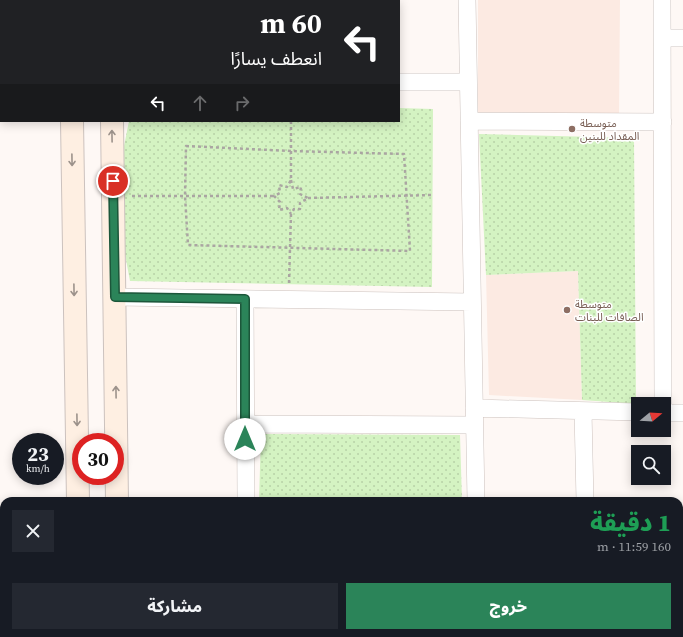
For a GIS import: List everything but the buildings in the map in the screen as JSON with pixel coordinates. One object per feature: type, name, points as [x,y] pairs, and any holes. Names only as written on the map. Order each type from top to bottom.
[{"type":"main road","points":[[72,122],[78,497]]},
{"type":"main road","points":[[112,122],[117,497]]},
{"type":"street","points":[[467,0],[476,497]]},
{"type":"street","points":[[662,0],[663,397]]},
{"type":"street","points":[[662,38],[683,38]]},
{"type":"street","points":[[400,82],[468,82]]},
{"type":"street","points":[[469,121],[663,122]]},
{"type":"street","points":[[115,297],[472,302]]},
{"type":"street","points":[[245,299],[246,497]]},
{"type":"street","points":[[474,408],[631,412]]},
{"type":"street","points":[[583,411],[585,497]]},
{"type":"street","points":[[671,413],[683,413]]},
{"type":"street","points":[[245,424],[474,425]]},
{"type":"path","points":[[291,122],[291,180],[293,188],[301,187],[300,194],[308,198]]},
{"type":"path","points":[[186,146],[291,151],[404,154],[410,251],[188,245],[185,196],[186,146]]},
{"type":"path","points":[[114,196],[274,196],[280,193],[279,185],[287,187],[291,180]]},
{"type":"path","points":[[289,284],[291,214],[294,209],[300,209],[300,202],[308,198],[432,195]]},
{"type":"path","points":[[274,196],[280,202],[279,210],[287,208],[291,214]]},
{"type":"shaded area","points":[[478,0],[620,0],[619,116],[478,113]]},
{"type":"shaded area","points":[[578,271],[582,400],[489,395],[486,275]]},
{"type":"green space","points":[[400,108],[433,109],[432,287],[130,281],[114,196],[129,122],[400,122]]},
{"type":"green space","points":[[479,134],[634,138],[636,397],[631,397],[631,404],[582,400],[578,271],[486,275]]},
{"type":"green space","points":[[261,434],[460,435],[462,497],[259,497]]},
{"type":"place","name":"متوسطة المقداد للبنين","points":[[572,129]]},
{"type":"place","name":"متوسطة الصافات للبنات","points":[[567,310]]},
{"type":"route","points":[[113,181],[115,297],[245,299],[245,439]]}]
